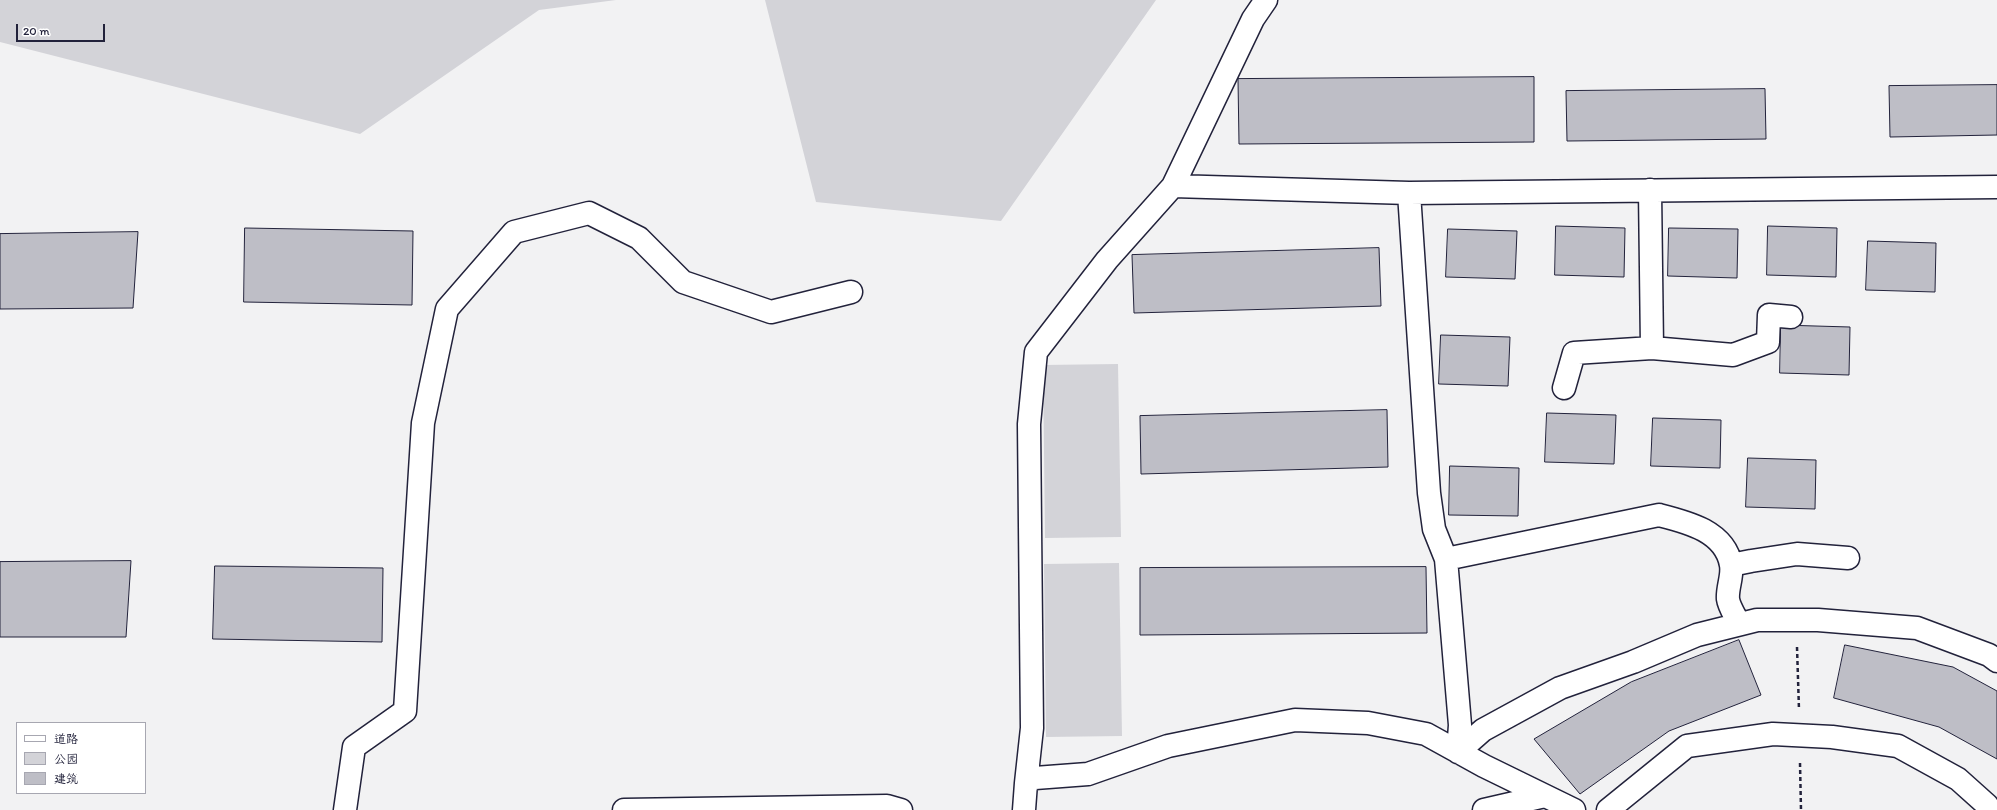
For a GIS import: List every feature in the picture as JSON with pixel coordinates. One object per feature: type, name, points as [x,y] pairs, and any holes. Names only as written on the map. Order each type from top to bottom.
[{"type":"street","points":[[1024,810],[1032,728],[1029,424],[1036,352],[1107,260],[1173,186],[1253,19],[1266,0]]},
{"type":"street","points":[[1173,186],[1409,193],[1997,187]]},
{"type":"street","points":[[1650,190],[1652,348]]},
{"type":"street","points":[[1409,193],[1428,493],[1434,529],[1446,559],[1460,725],[1458,752]]},
{"type":"street","points":[[345,810],[354,747],[405,711],[423,423],[447,309],[514,232],[589,213],[639,238],[683,282],[771,312],[851,292]]},
{"type":"street","points":[[1564,388],[1574,353],[1652,348],[1733,355],[1768,342],[1769,316],[1791,317]]},
{"type":"street","points":[[1446,559],[1659,516],[1686,522],[1716,537],[1726,552],[1731,566],[1728,599],[1739,624]]},
{"type":"street","points":[[1731,566],[1751,560],[1797,554],[1848,558]]},
{"type":"street","points":[[1458,752],[1483,730],[1560,688],[1633,662],[1697,635],[1757,620],[1818,620],[1917,628],[1989,655],[1997,661]]},
{"type":"street","points":[[1026,783],[1035,778],[1088,774],[1168,746],[1295,720],[1368,723],[1426,734],[1458,752],[1574,810]]},
{"type":"street","points":[[1608,810],[1687,746],[1773,734],[1832,737],[1898,746],[1958,779],[1987,805],[1990,810]]},
{"type":"street","points":[[1484,810],[1546,796]]},
{"type":"street","points":[[624,810],[887,806],[901,810]]},
{"type":"green space","points":[[0,0],[616,0],[539,10],[360,134],[0,42]]},
{"type":"green space","points":[[765,0],[1156,0],[1001,221],[816,202]]},
{"type":"green space","points":[[1118,364],[1121,537],[1045,538],[1043,365]]},
{"type":"green space","points":[[1119,563],[1122,736],[1046,737],[1044,564]]},
{"type":"building","points":[[1534,77],[1534,142],[1239,144],[1238,79]]},
{"type":"building","points":[[1997,85],[1997,135],[1890,137],[1889,86]]},
{"type":"building","points":[[1765,89],[1766,139],[1567,141],[1566,91]]},
{"type":"building","points":[[1556,226],[1625,228],[1624,277],[1555,275]]},
{"type":"building","points":[[1768,226],[1837,228],[1836,277],[1767,275]]},
{"type":"building","points":[[245,228],[413,231],[412,305],[244,302]]},
{"type":"building","points":[[1669,228],[1738,229],[1737,278],[1668,276]]},
{"type":"building","points":[[1448,229],[1517,231],[1515,279],[1446,277]]},
{"type":"building","points":[[138,232],[133,308],[0,309],[0,234]]},
{"type":"building","points":[[1868,241],[1936,243],[1935,292],[1866,290]]},
{"type":"building","points":[[1379,248],[1381,306],[1134,313],[1132,255]]},
{"type":"building","points":[[1781,325],[1850,327],[1849,375],[1780,373]]},
{"type":"building","points":[[1441,335],[1510,337],[1508,386],[1439,384]]},
{"type":"building","points":[[1387,410],[1388,467],[1141,474],[1140,416]]},
{"type":"building","points":[[1547,413],[1616,415],[1614,464],[1545,462]]},
{"type":"building","points":[[1653,418],[1721,420],[1720,468],[1651,466]]},
{"type":"building","points":[[1748,458],[1816,460],[1815,509],[1746,507]]},
{"type":"building","points":[[1450,466],[1519,468],[1518,516],[1449,515]]},
{"type":"building","points":[[131,561],[126,637],[0,637],[0,562]]},
{"type":"building","points":[[215,566],[383,568],[382,642],[213,639]]},
{"type":"building","points":[[1426,567],[1427,633],[1140,635],[1140,568]]},
{"type":"building","points":[[1739,640],[1761,695],[1669,731],[1580,794],[1534,739],[1631,682]]},
{"type":"building","points":[[1845,645],[1953,667],[1997,691],[1997,759],[1939,727],[1834,698]]}]
